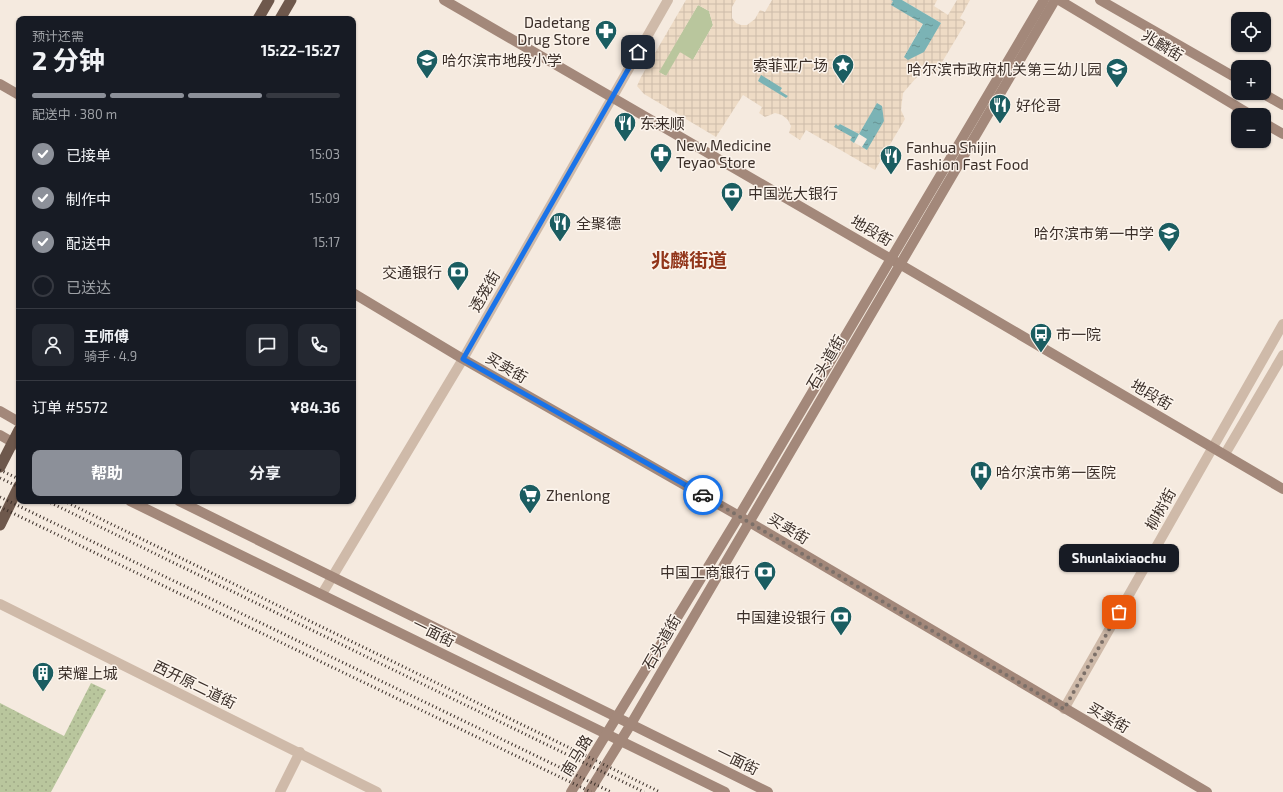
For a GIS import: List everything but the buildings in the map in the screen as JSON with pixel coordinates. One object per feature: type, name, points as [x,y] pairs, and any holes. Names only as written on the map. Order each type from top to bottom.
[{"type":"highway","points":[[260,16],[269,0]]},
{"type":"highway","points":[[282,16],[291,0]]},
{"type":"highway","points":[[0,467],[16,444]]},
{"type":"highway","points":[[0,525],[16,492]]},
{"type":"main road","name":"地段街","points":[[444,0],[895,261],[1283,489]]},
{"type":"main road","name":"石头道街","points":[[621,740],[749,522],[895,261],[1044,0]]},
{"type":"main road","name":"石头道街","points":[[607,733],[1055,0]]},
{"type":"main road","name":"兆麟街","points":[[1059,0],[1239,108]]},
{"type":"main road","name":"兆麟街","points":[[1100,0],[1231,75]]},
{"type":"main road","points":[[0,84],[16,93]]},
{"type":"main road","points":[[1271,98],[1283,105]]},
{"type":"main road","points":[[1271,127],[1283,134]]},
{"type":"main road","name":"买卖街","points":[[356,295],[463,359],[739,516],[1207,792]]},
{"type":"main road","points":[[0,411],[16,420]]},
{"type":"main road","points":[[0,435],[16,444]]},
{"type":"main road","name":"一面街","points":[[136,504],[725,792]]},
{"type":"main road","name":"一面街","points":[[185,504],[768,792]]},
{"type":"main road","name":"南马路","points":[[571,792],[607,733]]},
{"type":"main road","name":"南马路","points":[[589,792],[621,740]]},
{"type":"street","name":"透笼街","points":[[322,594],[463,359],[668,0]]},
{"type":"street","name":"柳树街","points":[[1064,709],[1283,324]]},
{"type":"street","points":[[1225,454],[1283,355]]},
{"type":"street","name":"西开原二道街","points":[[0,604],[300,752],[377,792]]},
{"type":"street","points":[[280,792],[300,752]]},
{"type":"green space","points":[[698,5],[709,11],[713,25],[693,60],[666,76],[658,72]]},
{"type":"green space","points":[[91,683],[106,690],[51,792],[0,792],[0,703],[64,736]]},
{"type":"shaded area","name":"索菲亚广场","points":[[686,0],[736,0],[732,7],[732,18],[736,23],[747,25],[755,19],[760,10],[765,12],[772,0],[891,0],[893,1],[891,5],[923,23],[904,57],[941,23],[902,0],[937,0],[934,6],[948,15],[957,0],[970,0],[960,18],[966,22],[935,74],[924,73],[916,78],[903,93],[901,110],[905,119],[875,170],[806,130],[800,140],[789,133],[791,126],[788,120],[782,115],[775,113],[765,117],[759,113],[762,107],[743,95],[716,137],[644,94],[637,86]],"holes":[[[698,5],[709,11],[713,25],[693,60],[680,52],[666,76],[659,72]],[[877,104],[867,150],[850,140],[852,138],[839,126],[840,124],[859,134]]]},
{"type":"water","points":[[891,0],[902,0],[941,23],[924,52],[908,60],[904,57],[923,24],[891,5],[893,1]]},
{"type":"water","points":[[761,75],[782,88],[780,91],[788,96],[786,98],[758,81]]},
{"type":"water","points":[[877,103],[882,106],[884,121],[867,150],[862,147],[867,139],[859,134]]},
{"type":"water","points":[[836,124],[838,126],[840,124],[859,134],[854,143],[850,140],[852,137],[834,127]]},
{"type":"railway","points":[[0,470],[16,478]]},
{"type":"railway","points":[[0,478],[16,486]]},
{"type":"railway","points":[[0,497],[611,792]]},
{"type":"railway","points":[[53,504],[644,792]]},
{"type":"railway","points":[[70,504],[660,792]]},
{"type":"railway","points":[[0,507],[591,792]]},
{"type":"way so far","points":[[703,495],[1064,709],[1119,612]]},
{"type":"place","name":"Dadetang Drug Store","points":[[606,50]]},
{"type":"place","name":"哈尔滨市地段小学","points":[[427,80]]},
{"type":"place","name":"索菲亚广场","points":[[843,84]]},
{"type":"place","name":"哈尔滨市政府机关第三幼儿园","points":[[1117,88]]},
{"type":"place","name":"好伦哥","points":[[1000,124]]},
{"type":"place","name":"东来顺","points":[[625,142]]},
{"type":"place","name":"New Medicine Teyao Store","points":[[661,174]]},
{"type":"place","name":"Fanhua Shijin Fashion Fast Food","points":[[891,176]]},
{"type":"place","name":"中国光大银行","points":[[732,212]]},
{"type":"place","name":"全聚德","points":[[560,242]]},
{"type":"place","name":"哈尔滨市第一中学","points":[[1169,252]]},
{"type":"place","name":"交通银行","points":[[458,292]]},
{"type":"place","name":"市一院","points":[[1041,354]]},
{"type":"place","name":"哈尔滨市第一医院","points":[[981,492]]},
{"type":"place","name":"Zhenlong","points":[[530,514]]},
{"type":"place","name":"中国工商银行","points":[[765,592]]},
{"type":"place","name":"Shunlaixiaochu","points":[[1119,612]]},
{"type":"place","name":"中国建设银行","points":[[841,636]]},
{"type":"place","name":"荣耀上城","points":[[43,692]]},
{"type":"district","name":"兆麟街道","points":[[689,259]]},
{"type":"route","points":[[638,52],[463,359],[703,495]]}]
